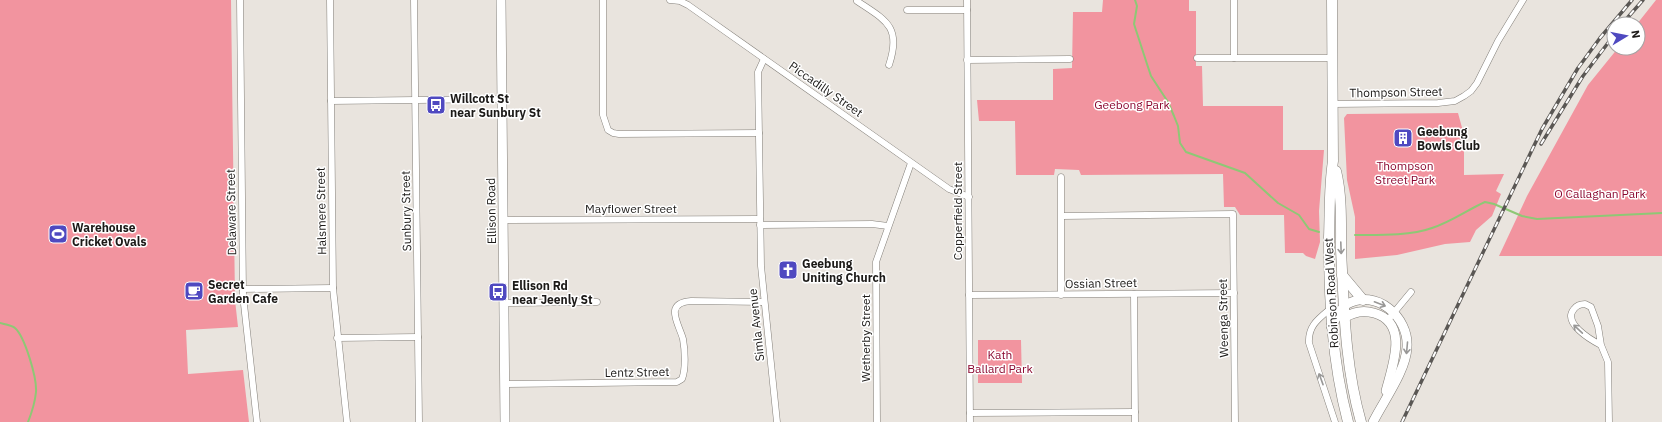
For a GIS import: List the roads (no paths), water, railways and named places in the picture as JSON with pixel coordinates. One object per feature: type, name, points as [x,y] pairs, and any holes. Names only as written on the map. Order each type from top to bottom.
[{"type":"main road","name":"Robinson Road West","points":[[1332,0],[1334,161],[1339,194],[1344,318],[1349,371],[1361,422]]},
{"type":"main road","name":"Robinson Road West","points":[[1334,161],[1331,173],[1330,309],[1338,380],[1348,422]]},
{"type":"main road","points":[[1342,275],[1363,300]]},
{"type":"street","name":"Delaware Street","points":[[240,0],[243,289],[257,422]]},
{"type":"street","name":"Halsmere Street","points":[[330,0],[333,288],[337,338],[347,422]]},
{"type":"street","name":"Sunbury Street","points":[[414,0],[418,422]]},
{"type":"street","name":"Ellison Road","points":[[501,0],[505,422]]},
{"type":"street","points":[[603,0],[603,115],[608,130],[619,134],[759,133]]},
{"type":"street","name":"Piccadilly Street","points":[[670,0],[680,1],[688,5],[948,189],[969,197]]},
{"type":"street","name":"Copperfield Street","points":[[967,0],[970,422]]},
{"type":"street","points":[[1234,0],[1234,58]]},
{"type":"street","name":"Thompson Street","points":[[1333,104],[1438,103],[1455,101],[1464,96],[1477,83],[1498,41],[1523,0]]},
{"type":"street","points":[[857,1],[883,18],[891,27],[893,44],[889,65]]},
{"type":"street","points":[[907,10],[967,10]]},
{"type":"street","points":[[1197,58],[1332,58]]},
{"type":"street","name":"Simla Avenue","points":[[764,59],[758,72],[761,266],[777,422]]},
{"type":"street","points":[[967,60],[1070,59]]},
{"type":"street","points":[[331,102],[502,100]]},
{"type":"street","points":[[602,135],[608,130]]},
{"type":"street","name":"Wetherby Street","points":[[877,422],[876,266],[888,226],[911,163]]},
{"type":"street","points":[[1061,177],[1061,295]]},
{"type":"street","name":"Weenga Street","points":[[1062,216],[1233,214],[1235,422]]},
{"type":"street","name":"Mayflower Street","points":[[503,220],[760,222],[872,224],[888,226]]},
{"type":"street","points":[[243,289],[333,288]]},
{"type":"street","points":[[1387,321],[1411,292]]},
{"type":"street","name":"Ossian Street","points":[[969,295],[1234,293]]},
{"type":"street","points":[[1134,294],[1135,422]]},
{"type":"street","points":[[1331,326],[1344,307],[1352,302],[1363,300],[1380,303],[1394,313],[1400,319],[1406,331],[1407,353],[1393,385],[1373,422]]},
{"type":"street","name":"Lentz Street","points":[[505,384],[680,381],[684,372],[684,344],[674,314],[679,305],[686,301],[764,302]]},
{"type":"street","points":[[504,303],[597,302]]},
{"type":"street","points":[[1601,345],[1574,326],[1571,313],[1578,305],[1585,304],[1591,307],[1598,326],[1601,345],[1607,357],[1609,368],[1609,422]]},
{"type":"street","name":"Robinson Road West","points":[[1330,309],[1312,325],[1308,343],[1335,422]]},
{"type":"street","points":[[1344,318],[1354,313],[1366,311],[1379,315],[1387,321],[1393,330],[1396,345],[1394,360],[1383,403]]},
{"type":"street","points":[[337,338],[418,337]]},
{"type":"street","points":[[970,413],[1135,412]]},
{"type":"waterway","points":[[1135,0],[1137,6],[1134,24],[1151,76],[1168,102],[1178,126],[1180,143],[1186,152],[1245,173],[1278,203],[1299,215],[1309,229],[1319,232]]},
{"type":"waterway","points":[[1355,235],[1394,234],[1423,231],[1446,223],[1485,202],[1494,204],[1522,216],[1537,219],[1662,213]]},
{"type":"waterway","points":[[0,323],[14,327],[19,333],[23,340],[35,377],[35,400],[28,422]]},
{"type":"railway","points":[[1402,422],[1542,129],[1578,68],[1600,38],[1632,0]]},
{"type":"railway","points":[[1629,16],[1643,0]]},
{"type":"railway","points":[[1541,144],[1583,76],[1606,46]]},
{"type":"place","name":"Willcott St near Sunbury St","points":[[436,105]]},
{"type":"place","name":"Geebung Bowls Club","points":[[1403,138]]},
{"type":"place","name":"Warehouse Cricket Ovals","points":[[58,234]]},
{"type":"place","name":"Geebung Uniting Church","points":[[788,270]]},
{"type":"place","name":"Secret Garden Cafe","points":[[194,291]]},
{"type":"place","name":"Ellison Rd near Jeenly St","points":[[498,292]]},
{"type":"park label","name":"Geebong Park","points":[[1132,104]]},
{"type":"park label","name":"Thompson Street Park","points":[[1405,172]]},
{"type":"park label","name":"O Callaghan Park","points":[[1600,193]]},
{"type":"park label","name":"Kath Ballard Park","points":[[1000,361]]}]
